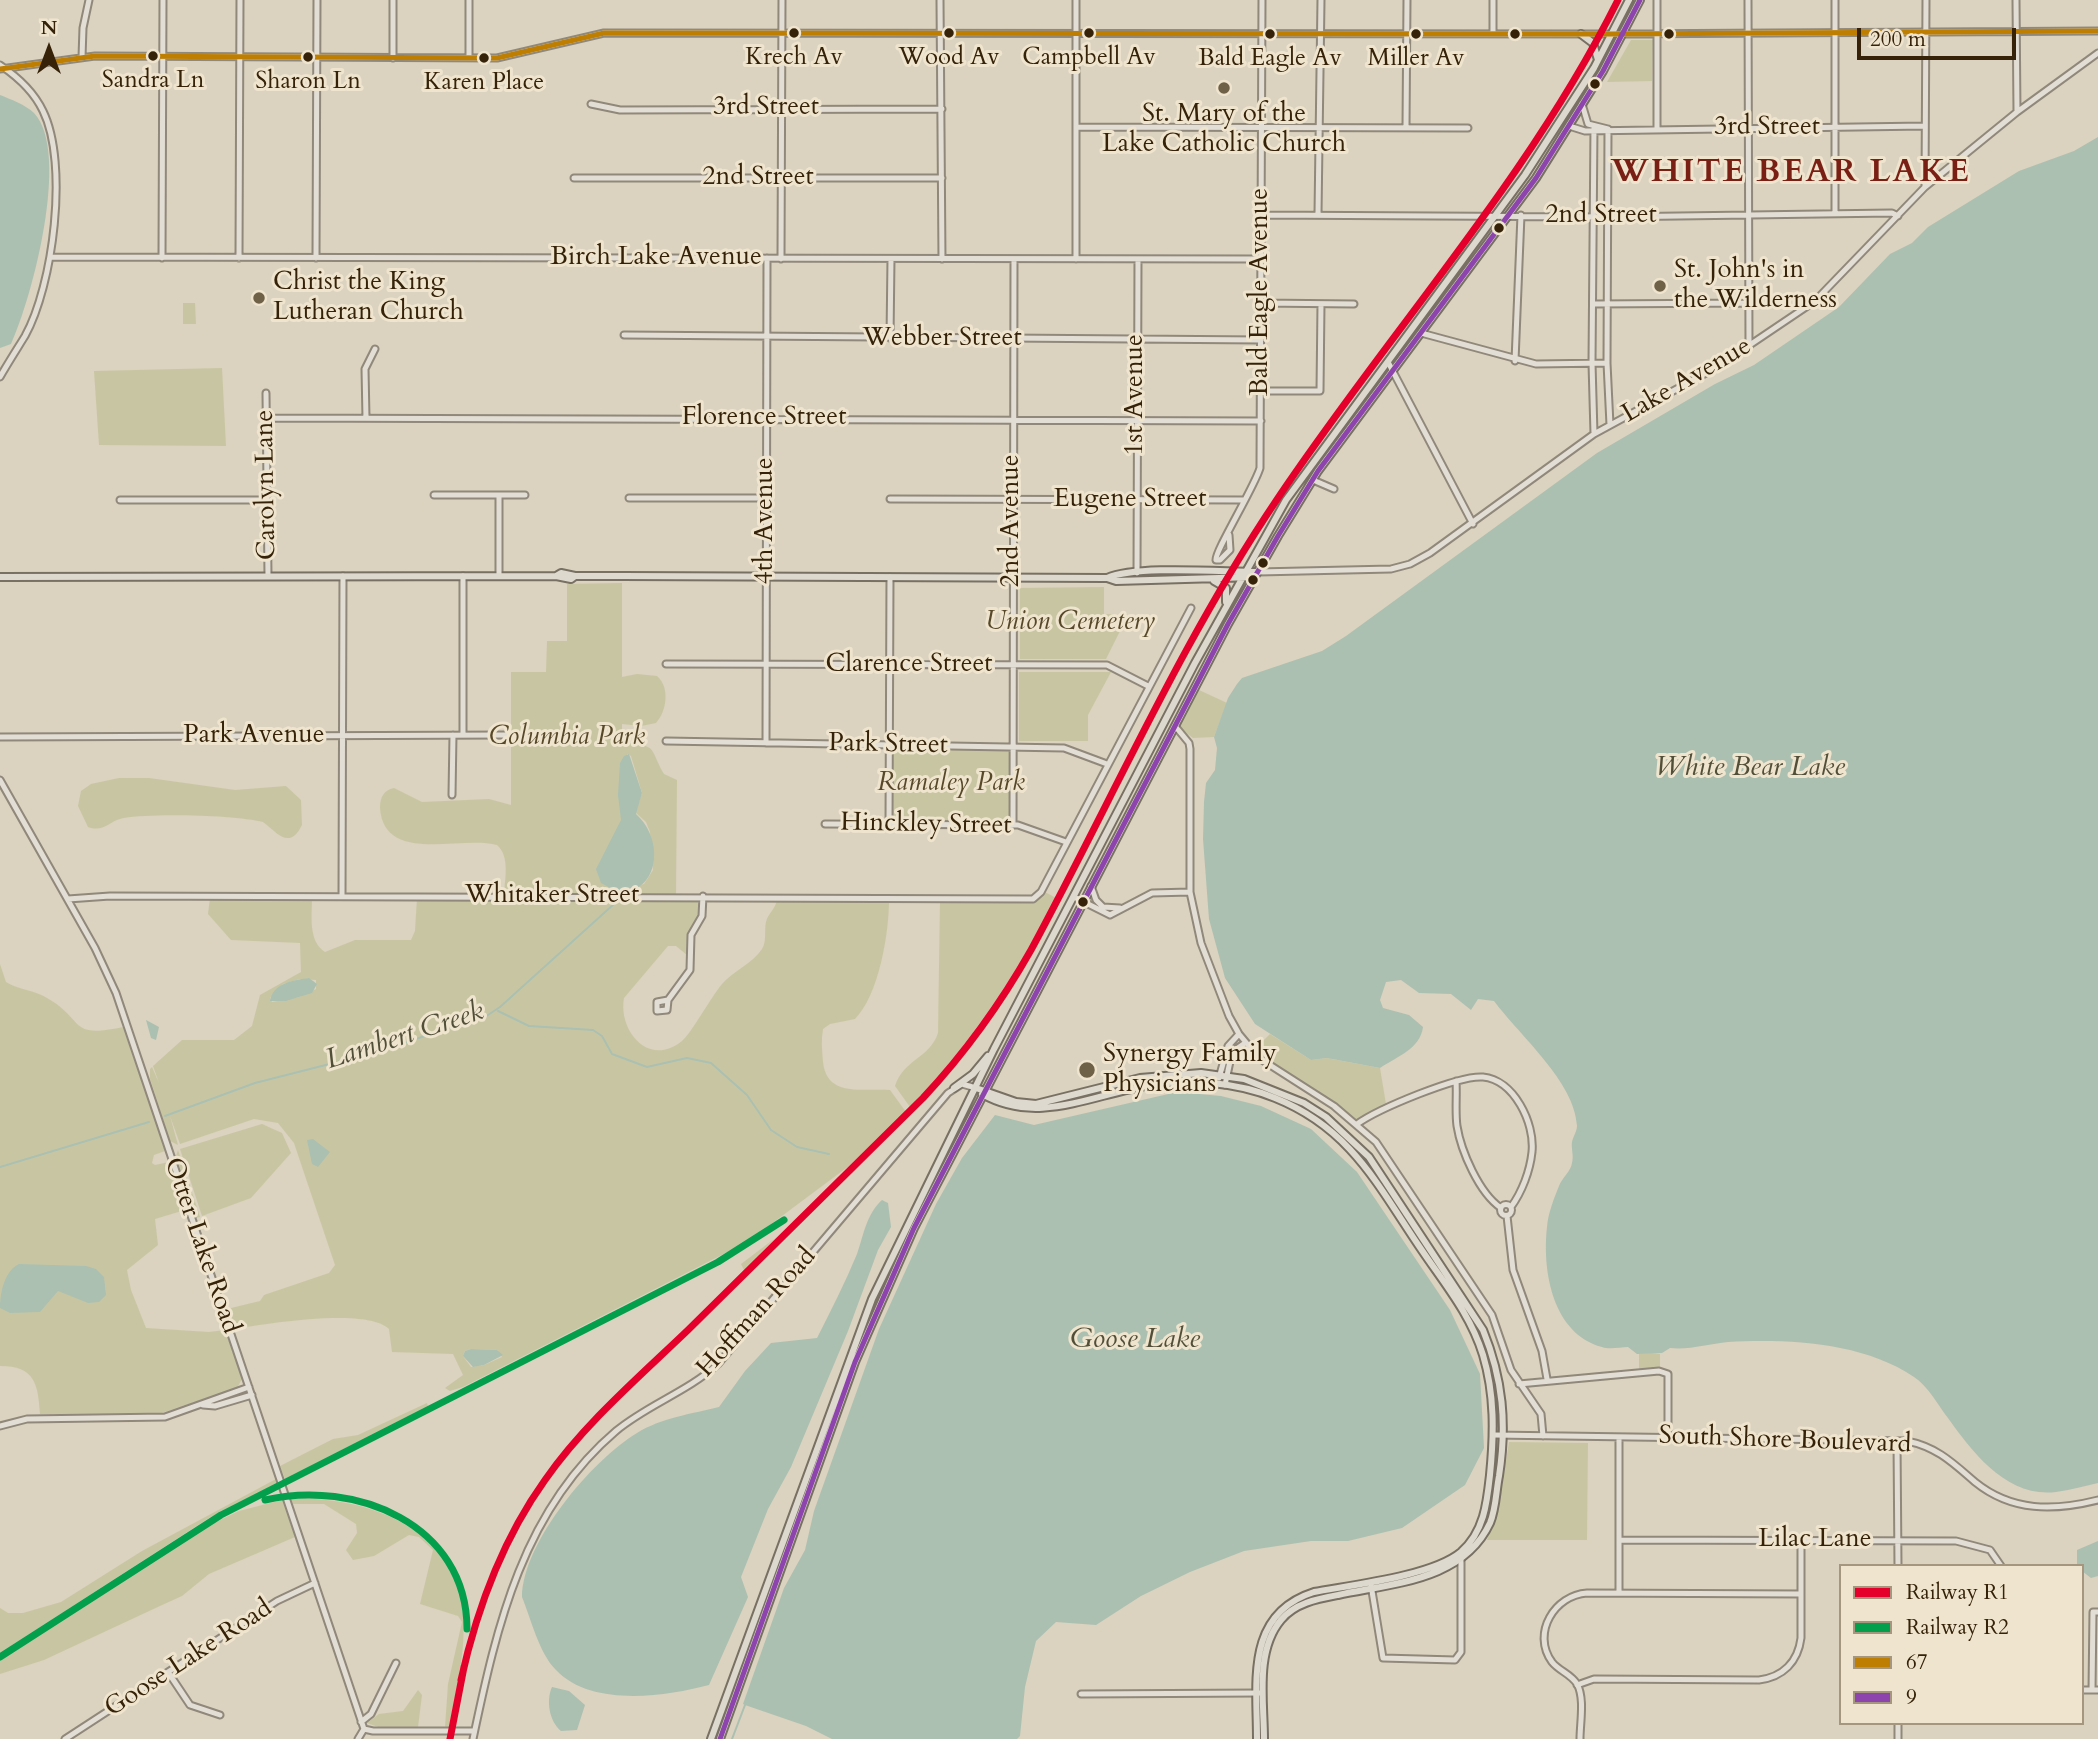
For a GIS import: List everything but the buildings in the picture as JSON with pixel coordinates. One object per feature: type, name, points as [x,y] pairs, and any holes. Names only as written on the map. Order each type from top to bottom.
[{"type":"main road","points":[[711,1739],[867,1311],[994,1049],[1225,607],[1298,483],[1495,216],[1567,110],[1613,34],[1629,0]]},
{"type":"main road","points":[[720,1739],[877,1307],[1175,726],[1256,575],[1313,480],[1509,216],[1583,104],[1640,0]]},
{"type":"main road","points":[[1581,34],[1593,43],[1598,60]]},
{"type":"main road","points":[[1567,110],[1569,126]]},
{"type":"main road","points":[[0,577],[556,576],[561,573],[575,576],[1012,578],[1107,578],[1137,573],[1256,575]]},
{"type":"main road","points":[[1107,578],[1116,581],[1211,580],[1243,575]]},
{"type":"main road","points":[[1211,580],[1226,589],[1225,607]]},
{"type":"main road","points":[[954,1088],[973,1074],[994,1049]]},
{"type":"main road","points":[[975,1088],[1016,1102],[1036,1104],[1140,1078],[1180,1073],[1224,1075],[1274,1089],[1304,1103],[1349,1136],[1375,1165],[1483,1330],[1499,1378],[1503,1435],[1490,1522],[1477,1545],[1461,1560],[1435,1573],[1371,1585]]},
{"type":"main road","points":[[985,1092],[1012,1107],[1033,1110],[1151,1085],[1222,1084],[1267,1095],[1306,1113],[1336,1134],[1369,1169],[1470,1322],[1483,1357],[1491,1391],[1494,1435],[1486,1508],[1478,1530],[1467,1545],[1440,1563],[1311,1601],[1283,1618],[1268,1641],[1257,1739]]},
{"type":"main road","points":[[1261,1693],[1264,1739]]},
{"type":"street","points":[[82,57],[83,29],[89,0]]},
{"type":"street","points":[[162,258],[163,0]]},
{"type":"street","points":[[239,258],[240,0]]},
{"type":"street","points":[[316,258],[317,0]]},
{"type":"street","points":[[393,0],[393,58]]},
{"type":"street","points":[[469,0],[469,58]]},
{"type":"street","points":[[782,0],[782,258]]},
{"type":"street","points":[[940,0],[942,259]]},
{"type":"street","points":[[1076,0],[1076,258]]},
{"type":"street","name":"Bald Eagle Avenue","points":[[1229,535],[1260,468],[1262,0]]},
{"type":"street","points":[[1318,214],[1321,0]]},
{"type":"street","points":[[1406,127],[1407,0]]},
{"type":"street","points":[[1493,0],[1493,33]]},
{"type":"street","points":[[1657,0],[1657,129]]},
{"type":"street","points":[[1748,0],[1749,346]]},
{"type":"street","points":[[1835,0],[1835,214]]},
{"type":"street","points":[[1925,187],[1926,0]]},
{"type":"street","points":[[2016,0],[2017,112]]},
{"type":"street","points":[[2,68],[82,57],[508,56],[604,33],[1657,34],[2098,31]]},
{"type":"street","name":"Lake Avenue","points":[[1256,575],[1401,567],[1416,561],[1473,523],[1594,434],[1749,346],[1824,294],[1925,187],[2017,112],[2098,53]]},
{"type":"street","points":[[0,377],[25,335],[51,257],[55,177],[50,130],[35,98],[16,76],[2,68]]},
{"type":"street","name":"3rd Street","points":[[591,104],[620,110],[942,109]]},
{"type":"street","points":[[1583,104],[1585,120],[1593,129],[1594,434]]},
{"type":"street","name":"3rd Street","points":[[1569,126],[1593,129],[1657,129],[1925,126]]},
{"type":"street","points":[[1077,127],[1468,128]]},
{"type":"street","points":[[1608,129],[1607,363],[1610,425]]},
{"type":"street","name":"2nd Street","points":[[574,178],[942,178]]},
{"type":"street","name":"2nd Street","points":[[1261,215],[1608,217],[1892,213],[1898,216]]},
{"type":"street","points":[[1515,360],[1521,215]]},
{"type":"street","name":"Birch Lake Avenue","points":[[51,257],[1261,258]]},
{"type":"street","name":"4th Avenue","points":[[766,743],[767,258]]},
{"type":"street","points":[[890,338],[891,259]]},
{"type":"street","name":"2nd Avenue","points":[[1013,824],[1014,259]]},
{"type":"street","name":"1st Avenue","points":[[1137,573],[1138,259]]},
{"type":"street","points":[[1261,303],[1354,303]]},
{"type":"street","points":[[1261,391],[1320,391],[1321,303]]},
{"type":"street","points":[[1594,304],[1749,303]]},
{"type":"street","points":[[1421,333],[1536,364],[1607,363]]},
{"type":"street","name":"Webber Street","points":[[624,335],[1261,340]]},
{"type":"street","points":[[366,418],[365,369],[375,349]]},
{"type":"street","points":[[1388,362],[1473,523]]},
{"type":"street","name":"Carolyn Lane","points":[[266,393],[268,576]]},
{"type":"street","name":"Florence Street","points":[[266,418],[1261,421]]},
{"type":"street","points":[[1313,480],[1334,489]]},
{"type":"street","points":[[434,495],[525,495]]},
{"type":"street","points":[[499,495],[499,576]]},
{"type":"street","points":[[629,498],[766,498]]},
{"type":"street","name":"Eugene Street","points":[[890,499],[1244,500]]},
{"type":"street","points":[[120,500],[267,500]]},
{"type":"street","points":[[342,896],[343,576]]},
{"type":"street","points":[[463,576],[463,735]]},
{"type":"street","points":[[889,824],[890,577]]},
{"type":"street","points":[[1066,842],[1191,608]]},
{"type":"street","name":"Clarence Street","points":[[666,664],[1107,665],[1148,686]]},
{"type":"street","points":[[1175,726],[1189,743],[1190,892],[1212,978],[1238,1034],[1259,1058],[1357,1124],[1381,1150],[1487,1305],[1519,1384],[1541,1414],[1543,1436]]},
{"type":"street","points":[[452,795],[453,735]]},
{"type":"street","name":"Park Avenue","points":[[0,737],[508,735]]},
{"type":"street","name":"Park Street","points":[[666,741],[1012,746],[1073,750],[1107,764]]},
{"type":"street","name":"Otter Lake Road","points":[[0,780],[68,899],[116,993],[364,1728]]},
{"type":"street","name":"Hinckley Street","points":[[825,824],[1013,824],[1066,842]]},
{"type":"street","name":"Whitaker Street","points":[[68,899],[95,896],[703,896],[1025,900],[1037,897],[1066,842]]},
{"type":"street","points":[[1091,886],[1096,900],[1103,907],[1123,907]]},
{"type":"street","points":[[1074,897],[1110,915],[1152,894],[1190,892]]},
{"type":"street","points":[[668,1000],[690,971],[691,935],[702,916],[703,896]]},
{"type":"street","points":[[1222,1084],[1228,1046],[1238,1034]]},
{"type":"street","points":[[1224,1075],[1232,1052],[1245,1043]]},
{"type":"street","points":[[1357,1124],[1456,1081],[1472,1077],[1497,1081],[1511,1091],[1523,1113],[1532,1151],[1522,1190],[1507,1216]]},
{"type":"street","points":[[1456,1081],[1457,1126],[1466,1152],[1484,1191],[1501,1208],[1502,1214],[1507,1216]]},
{"type":"street","points":[[954,1088],[967,1084],[975,1088]]},
{"type":"street","name":"Hoffman Road","points":[[472,1739],[498,1627],[514,1578],[535,1533],[568,1483],[618,1429],[691,1386],[718,1364],[954,1088]]},
{"type":"street","points":[[1501,1208],[1505,1205],[1511,1207]]},
{"type":"street","points":[[1507,1216],[1513,1270],[1542,1351],[1546,1379]]},
{"type":"street","points":[[1519,1384],[1546,1379],[1659,1371],[1668,1374],[1668,1438]]},
{"type":"street","points":[[0,1426],[30,1419],[159,1418],[249,1387]]},
{"type":"street","points":[[203,1405],[215,1406],[252,1395]]},
{"type":"street","name":"South Shore Boulevard","points":[[1494,1435],[1897,1441],[1915,1443],[1937,1451],[1987,1490],[2022,1506],[2060,1508],[2098,1500]]},
{"type":"street","points":[[1619,1437],[1619,1592]]},
{"type":"street","points":[[1897,1441],[1898,1564]]},
{"type":"street","name":"Lilac Lane","points":[[1620,1540],[1956,1541],[1990,1550],[2000,1564]]},
{"type":"street","points":[[1577,1685],[1594,1679],[1770,1678],[1789,1666],[1798,1653],[1801,1638],[1801,1541]]},
{"type":"street","points":[[1371,1585],[1383,1658],[1455,1660],[1461,1652],[1461,1560]]},
{"type":"street","name":"Goose Lake Road","points":[[65,1739],[279,1600],[315,1583]]},
{"type":"street","points":[[1580,1739],[1580,1700],[1577,1685],[1551,1660],[1545,1633],[1550,1615],[1566,1599],[1580,1593],[1619,1592],[1801,1594]]},
{"type":"street","points":[[2095,1690],[2093,1612],[2098,1612]]},
{"type":"street","points":[[360,1722],[371,1714],[396,1663]]},
{"type":"street","points":[[168,1672],[190,1705],[220,1715]]},
{"type":"street","points":[[1081,1694],[1261,1693]]},
{"type":"street","points":[[358,1739],[364,1728],[372,1731],[474,1731]]},
{"type":"green space","points":[[1631,40],[1653,40],[1652,81],[1607,82]]},
{"type":"green space","points":[[183,303],[195,303],[196,324],[183,324]]},
{"type":"green space","points":[[222,368],[226,446],[99,445],[94,371]]},
{"type":"green space","name":"Columbia Park","points":[[622,583],[622,677],[637,674],[657,676],[664,686],[666,699],[660,718],[656,723],[641,726],[622,724],[622,742],[651,749],[664,774],[677,780],[676,894],[504,894],[505,861],[497,845],[409,842],[395,836],[385,826],[381,801],[385,792],[394,788],[422,802],[489,799],[511,805],[511,672],[546,672],[547,641],[567,641],[567,584]],"holes":[[[627,754],[631,756],[642,793],[635,812],[646,822],[650,832],[653,870],[644,884],[623,889]]]},
{"type":"green space","name":"Union Cemetery","points":[[1104,587],[1104,614],[1128,615],[1106,659],[1020,659],[1020,588]]},
{"type":"green space","name":"Union Cemetery","points":[[1019,672],[1111,672],[1088,715],[1088,741],[1019,741]]},
{"type":"green space","points":[[1199,690],[1227,703],[1214,737],[1193,738],[1181,729],[1180,723]]},
{"type":"green space","name":"Ramaley Park","points":[[893,746],[1010,748],[1009,821],[893,821]]},
{"type":"green space","points":[[119,778],[149,778],[235,790],[286,786],[301,800],[302,825],[297,833],[288,838],[263,822],[215,816],[137,816],[119,819],[103,827],[88,827],[78,806],[81,791],[91,784]]},
{"type":"green space","points":[[1045,892],[1056,898],[1008,982],[972,1034],[910,1107],[895,1086],[904,1070],[929,1048],[938,1033],[940,902],[1031,903]]},
{"type":"green space","points":[[210,898],[312,898],[313,935],[325,952],[355,940],[411,940],[415,931],[417,898],[698,900],[698,915],[688,933],[687,955],[676,946],[668,946],[624,998],[623,1010],[631,1033],[638,1042],[658,1050],[670,1048],[682,1041],[722,984],[762,949],[765,925],[777,899],[889,900],[885,946],[870,995],[855,1019],[830,1024],[823,1029],[822,1054],[826,1073],[831,1081],[848,1089],[890,1090],[906,1112],[849,1166],[747,1242],[463,1387],[450,1391],[445,1388],[463,1375],[453,1354],[392,1352],[389,1329],[377,1322],[338,1318],[314,1319],[234,1329],[227,1309],[260,1301],[264,1295],[329,1273],[335,1265],[294,1143],[278,1123],[254,1119],[180,1144],[170,1116],[178,1145],[170,1141],[150,1079],[150,1069],[152,1067],[159,1083],[153,1066],[182,1040],[234,1040],[252,1026],[260,995],[301,972],[300,943],[231,940],[208,914]],"holes":[[[300,979],[316,980],[316,989],[299,997],[272,1002],[270,998],[283,984]],[[497,1350],[502,1357],[471,1367],[463,1356],[465,1351]]]},
{"type":"green space","points":[[0,964],[6,982],[47,998],[85,1029],[93,1031],[123,1027],[165,1151],[154,1155],[152,1163],[155,1165],[169,1162],[185,1210],[155,1219],[158,1245],[127,1270],[131,1290],[146,1328],[209,1332],[225,1330],[242,1379],[237,1388],[159,1414],[40,1414],[36,1386],[28,1373],[21,1369],[0,1366]]},
{"type":"green space","points":[[1270,1034],[1311,1060],[1327,1058],[1380,1068],[1387,1110],[1357,1124],[1253,1051]]},
{"type":"green space","points":[[262,1124],[282,1133],[291,1153],[251,1198],[202,1216],[180,1149]]},
{"type":"green space","points":[[178,1150],[200,1217],[196,1218],[176,1156]]},
{"type":"green space","points":[[774,1239],[744,1270],[741,1264]]},
{"type":"green space","points":[[1639,1353],[1660,1354],[1660,1370],[1639,1371]]},
{"type":"green space","points":[[427,1403],[428,1406],[285,1479],[280,1466],[333,1439],[358,1435]]},
{"type":"green space","points":[[1509,1442],[1588,1443],[1587,1540],[1487,1540],[1501,1493]]},
{"type":"green space","points":[[276,1479],[277,1483],[209,1518],[0,1653],[0,1608],[8,1613],[23,1613],[61,1602],[142,1551]]},
{"type":"green space","points":[[291,1499],[344,1502],[371,1509],[396,1519],[419,1533],[438,1551],[452,1573],[461,1599],[464,1631],[449,1727],[445,1727],[448,1684],[462,1622],[458,1616],[420,1604],[433,1550],[419,1537],[409,1535],[374,1556],[353,1560],[346,1550],[357,1533],[356,1524],[324,1504],[293,1504]]},
{"type":"green space","points":[[282,1500],[295,1537],[209,1574],[182,1596],[44,1660],[0,1674],[0,1660],[212,1524],[239,1511]]},
{"type":"green space","points":[[418,1690],[422,1695],[418,1727],[378,1727],[367,1723],[379,1714],[403,1711]]},
{"type":"water","points":[[0,95],[34,113],[44,132],[49,159],[49,191],[37,261],[20,323],[11,344],[0,348]]},
{"type":"water","name":"White Bear Lake","points":[[2098,137],[2098,1483],[2056,1492],[2038,1492],[2022,1488],[1993,1470],[1969,1445],[1919,1381],[1894,1365],[1871,1356],[1824,1345],[1775,1341],[1728,1342],[1692,1348],[1670,1348],[1662,1353],[1637,1354],[1628,1347],[1602,1347],[1585,1340],[1572,1329],[1554,1299],[1547,1263],[1549,1217],[1559,1186],[1571,1166],[1572,1142],[1577,1126],[1574,1109],[1557,1076],[1494,1001],[1478,999],[1471,1010],[1451,994],[1419,993],[1401,980],[1386,982],[1380,1000],[1383,1008],[1409,1015],[1423,1027],[1413,1046],[1380,1068],[1327,1058],[1311,1060],[1255,1024],[1225,978],[1209,919],[1203,839],[1204,802],[1206,783],[1215,770],[1217,748],[1214,737],[1228,698],[1242,678],[1322,651],[1346,636],[1597,453],[1715,384],[1754,365],[1839,307],[1890,254],[1912,243],[1928,227],[2019,171],[2074,151]]},
{"type":"water","points":[[629,754],[642,793],[636,814],[647,828],[653,843],[654,859],[651,872],[643,883],[632,890],[618,890],[601,883],[596,869],[621,820],[618,795],[620,763],[624,756]]},
{"type":"water","points":[[309,978],[317,984],[312,993],[286,1001],[270,1001],[280,986]]},
{"type":"water","points":[[146,1020],[159,1027],[156,1040],[151,1038]]},
{"type":"water","name":"Goose Lake","points":[[1177,1092],[1221,1096],[1261,1106],[1311,1129],[1357,1172],[1450,1310],[1480,1374],[1484,1448],[1465,1485],[1402,1528],[1348,1541],[1311,1541],[1244,1551],[1190,1572],[1141,1596],[1096,1625],[1056,1622],[1036,1641],[1025,1687],[1020,1736],[1017,1739],[832,1739],[806,1726],[743,1704],[784,1588],[805,1550],[814,1511],[879,1329],[936,1204],[962,1158],[995,1115],[1034,1125]]},
{"type":"water","points":[[313,1139],[330,1152],[318,1167],[312,1164],[307,1140]]},
{"type":"water","points":[[882,1200],[888,1203],[891,1227],[878,1250],[848,1331],[791,1467],[768,1509],[741,1577],[748,1597],[709,1685],[671,1693],[629,1696],[588,1690],[571,1682],[556,1670],[545,1655],[522,1597],[525,1575],[547,1528],[581,1483],[619,1446],[637,1433],[666,1420],[719,1407],[745,1371],[771,1343],[817,1338],[857,1254],[869,1218]]},
{"type":"water","points":[[19,1264],[86,1266],[96,1269],[104,1277],[106,1295],[99,1302],[88,1303],[58,1291],[40,1312],[10,1313],[0,1308],[1,1296],[6,1277]]},
{"type":"water","points":[[497,1350],[503,1355],[484,1365],[473,1367],[463,1356],[465,1351]]},
{"type":"water","points":[[2098,1541],[2098,1576],[2091,1578],[2084,1573],[2084,1564],[2077,1564],[2077,1550]]},
{"type":"water","points":[[552,1687],[569,1691],[585,1705],[577,1730],[561,1731],[554,1722],[549,1704]]},
{"type":"waterway","name":"Lambert Creek","points":[[165,1116],[255,1083],[365,1055],[485,1017],[500,1007],[614,904]]},
{"type":"waterway","points":[[498,1011],[529,1026],[593,1030],[602,1036],[612,1054],[647,1067],[687,1058],[711,1063],[747,1095],[771,1130],[797,1147],[829,1154]]},
{"type":"waterway","name":"Lambert Creek","points":[[0,1167],[149,1122]]},
{"type":"waterway","points":[[732,1739],[745,1705]]},
{"type":"rail line","name":"R1","points":[[461,1680],[483,1601],[504,1551],[516,1526],[560,1459],[613,1402],[923,1098],[995,1008],[1031,950],[1178,665],[1242,555],[1319,438],[1500,194],[1582,67],[1618,0]]},
{"type":"rail line","name":"R2","points":[[0,1657],[221,1515],[718,1262],[784,1220]]},
{"type":"rail line","name":"R2","points":[[265,1500],[300,1495],[335,1497],[368,1504],[400,1517],[427,1537],[448,1562],[462,1592],[467,1629]]},
{"type":"rail line","name":"R1","points":[[450,1739],[464,1667]]},
{"type":"transit line","name":"9","points":[[720,1739],[855,1362],[914,1228],[1228,624],[1318,471],[1536,178],[1603,71],[1640,0]]},
{"type":"transit line","name":"67","points":[[0,69],[95,56],[497,58],[604,33],[1613,34],[2098,31]]},
{"type":"place","name":"Krech Av","points":[[794,33]]},
{"type":"place","name":"Wood Av","points":[[949,33]]},
{"type":"place","name":"Campbell Av","points":[[1089,33]]},
{"type":"place","name":"Bald Eagle Av","points":[[1270,34]]},
{"type":"place","name":"Miller Av","points":[[1416,34]]},
{"type":"place","name":"Sandra Ln","points":[[153,56]]},
{"type":"place","name":"Sharon Ln","points":[[308,57]]},
{"type":"place","name":"Karen Place","points":[[484,58]]},
{"type":"place","name":"St. Mary of the Lake Catholic Church","points":[[1224,88]]},
{"type":"place","name":"St. John's in the Wilderness","points":[[1660,286]]},
{"type":"place","name":"Christ the King Lutheran Church","points":[[259,298]]},
{"type":"place","name":"Synergy Family Physicians","points":[[1087,1070]]},
{"type":"district","name":"WHITE BEAR LAKE","points":[[1791,173]]}]
